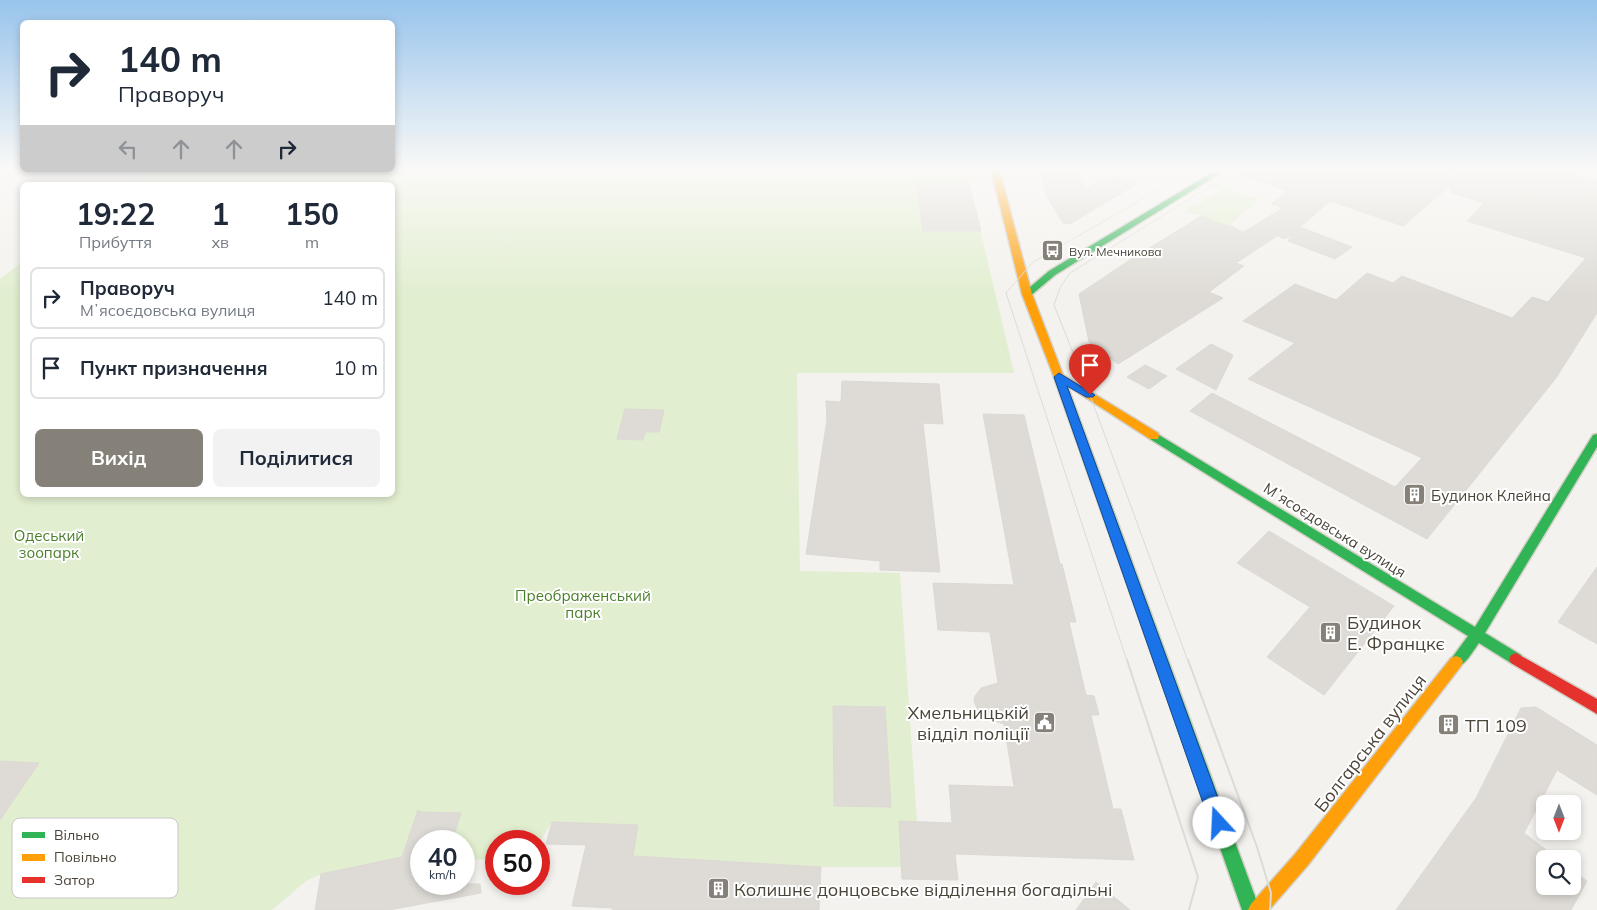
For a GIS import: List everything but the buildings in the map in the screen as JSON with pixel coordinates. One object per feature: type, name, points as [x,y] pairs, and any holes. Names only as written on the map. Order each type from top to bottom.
[{"type":"main road","points":[[1006,211],[1027,294],[1059,377],[1251,910]]},
{"type":"main road","points":[[1027,294],[1052,273],[1154,211]]},
{"type":"main road","name":"Мʼясоєдовська вулиця","points":[[1059,377],[1597,707]]},
{"type":"main road","name":"Болгарська вулиця","points":[[1257,910],[1302,859],[1477,635],[1597,438]]},
{"type":"green space","name":"Преображенський парк","points":[[395,211],[976,211],[1014,373],[797,373],[800,571],[900,573],[917,822],[899,822],[902,867],[821,867],[632,856],[637,825],[552,822],[547,830],[485,830],[485,860],[475,859],[475,830],[456,830],[461,813],[418,812],[410,830],[402,857],[321,874],[306,881],[272,910],[0,910],[0,279],[20,264],[20,497],[395,497]]},
{"type":"green space","points":[[1187,211],[1244,211],[1231,224],[1238,229],[1234,233],[1201,215],[1186,213]]},
{"type":"tram line","points":[[1120,211],[1033,262],[1006,293],[1127,661]]},
{"type":"tram line","points":[[1169,211],[1070,273],[1060,288],[1054,305],[1090,395],[1188,661]]},
{"type":"tram line","points":[[1127,660],[1198,877],[1189,910]]},
{"type":"tram line","points":[[1188,660],[1257,847],[1271,893],[1270,910]]},
{"type":"traffic: fast","points":[[1027,294],[1052,273],[1154,211]]},
{"type":"traffic: fast","points":[[1059,377],[1251,910]]},
{"type":"traffic: fast","points":[[1154,436],[1516,659]]},
{"type":"traffic: fast","points":[[1456,662],[1477,635],[1597,438]]},
{"type":"traffic: slow","points":[[1006,211],[1027,294],[1059,377],[1154,436]]},
{"type":"traffic: slow","points":[[1257,910],[1302,859],[1456,662]]},
{"type":"traffic: jam","points":[[1516,659],[1597,707]]},
{"type":"place","name":"Вул. Мечникова","points":[[1053,251]]},
{"type":"place","name":"Будинок Клейна","points":[[1415,495]]},
{"type":"place","name":"Будинок Е. Францкє","points":[[1331,632]]},
{"type":"place","name":"Хмельницькій відділ поліції","points":[[1045,722]]},
{"type":"place","name":"ТП 109","points":[[1449,725]]},
{"type":"place","name":"Колишнє донцовське відділення богадільні","points":[[718,889]]},
{"type":"route","points":[[1090,395],[1059,377],[1219,823]]},
{"type":"park label","name":"Одеський зоопарк","points":[[49,544]]}]
